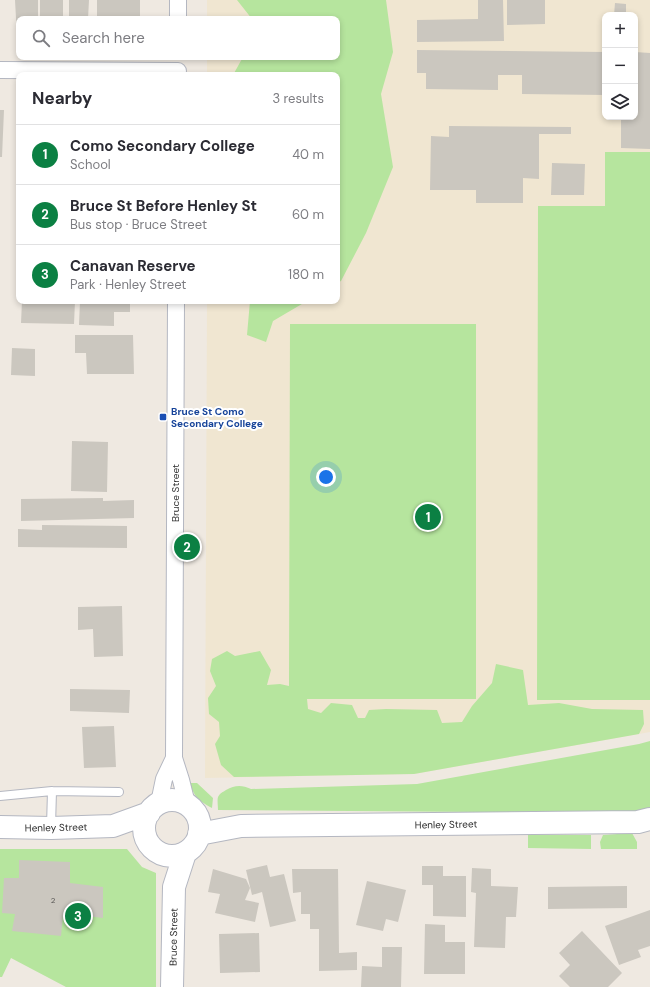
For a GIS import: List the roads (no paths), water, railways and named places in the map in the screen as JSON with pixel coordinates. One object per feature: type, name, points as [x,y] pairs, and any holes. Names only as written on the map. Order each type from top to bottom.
[{"type":"street","points":[[178,0],[178,16]]},
{"type":"street","points":[[0,70],[178,68]]},
{"type":"street","name":"Bruce Street","points":[[176,304],[174,758],[194,818]]},
{"type":"street","name":"Bruce Street","points":[[154,808],[164,779],[174,758]]},
{"type":"street","points":[[168,800],[178,801],[194,818],[192,847],[166,851],[146,840],[144,820],[154,808],[168,800]]},
{"type":"street","name":"Henley Street","points":[[0,827],[51,828],[113,826],[154,808]]},
{"type":"street","name":"Henley Street","points":[[194,818],[241,826],[638,822],[650,819]]},
{"type":"street","name":"Henley Street","points":[[113,826],[166,851]]},
{"type":"street","name":"Bruce Street","points":[[166,851],[174,887],[172,987]]},
{"type":"lane","points":[[51,828],[52,791]]},
{"type":"lane","points":[[0,796],[52,791],[119,792]]},
{"type":"place","name":"Bruce St Como Secondary College","points":[[163,417]]},
{"type":"place","name":"Como Secondary College","points":[[428,517]]},
{"type":"place","name":"Bruce St Before Henley St","points":[[187,547]]},
{"type":"place","name":"Canavan Reserve","points":[[78,916]]}]
